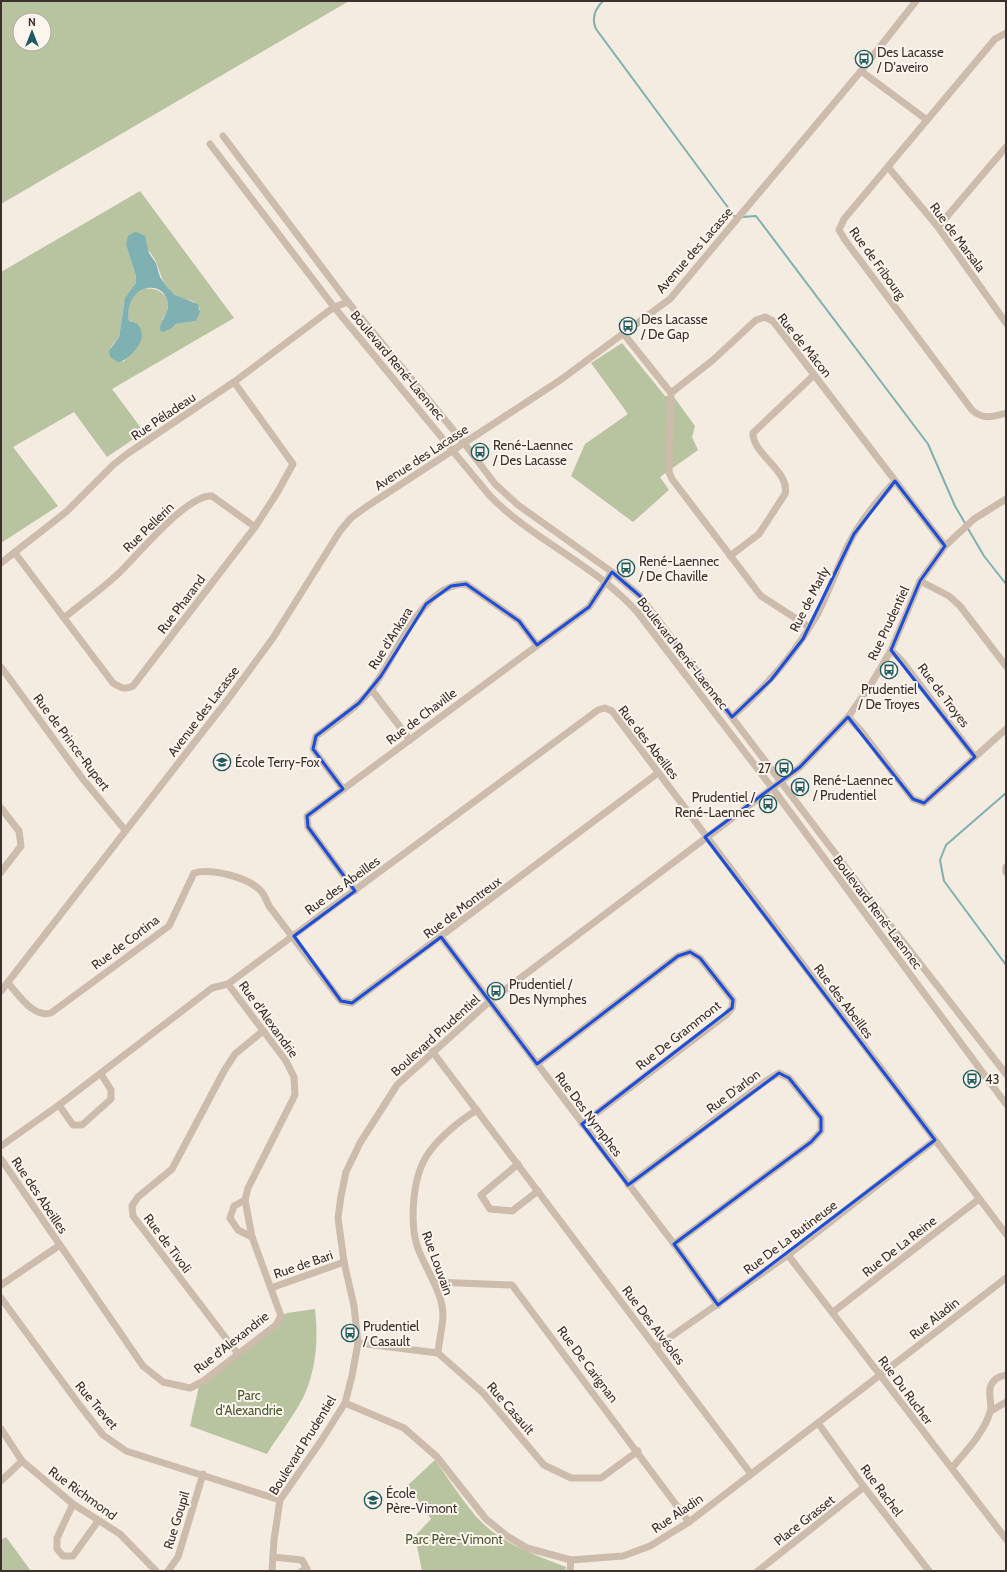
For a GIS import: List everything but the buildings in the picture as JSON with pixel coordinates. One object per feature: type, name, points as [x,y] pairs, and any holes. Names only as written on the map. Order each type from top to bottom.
[{"type":"street","name":"Avenue des Lacasse","points":[[1,991],[229,698],[273,638],[324,557],[351,518],[366,506],[559,381],[670,299],[861,70],[916,1]]},
{"type":"street","name":"Rue de Fribourg","points":[[1006,33],[995,39],[844,219],[839,230],[972,410],[979,416],[988,418],[1006,413]]},
{"type":"street","points":[[861,70],[927,120]]},
{"type":"street","name":"Boulevard René-Laennec","points":[[223,136],[348,302],[506,496],[612,572],[640,596],[1006,1074]]},
{"type":"street","name":"Boulevard René-Laennec","points":[[210,144],[334,307],[500,506],[605,582],[624,597],[638,613],[773,789],[1006,1104]]},
{"type":"street","points":[[938,227],[1006,147]]},
{"type":"street","name":"Rue de Marsala","points":[[888,167],[938,227],[1006,323]]},
{"type":"street","name":"Rue Péladeau","points":[[1,563],[66,512],[101,476],[127,454],[234,382],[334,307],[348,302]]},
{"type":"street","name":"Rue de Mâcon","points":[[671,393],[713,360],[756,320],[765,317],[773,321],[945,546]]},
{"type":"street","points":[[624,333],[671,393],[669,472],[761,596],[809,627]]},
{"type":"street","points":[[730,556],[759,534],[785,494],[786,489],[783,479],[755,442],[753,433],[814,375]]},
{"type":"street","name":"Rue Pharand","points":[[15,553],[113,684],[120,688],[127,689],[133,686],[177,631],[255,527],[277,493],[293,464],[234,382]]},
{"type":"street","name":"Rue de Marly","points":[[732,717],[771,680],[809,627],[824,601],[854,534],[877,500],[895,481]]},
{"type":"street","name":"Rue Pellerin","points":[[64,618],[119,573],[166,525],[193,501],[206,495],[212,496],[255,527]]},
{"type":"street","name":"Rue Prudentiel","points":[[781,782],[800,767],[848,717],[870,686],[891,650],[920,581],[945,546],[974,518],[1006,499]]},
{"type":"street","name":"Rue de Chaville","points":[[355,891],[308,827],[307,816],[589,607],[612,572]]},
{"type":"street","points":[[920,581],[949,596],[960,606],[1006,666]]},
{"type":"street","name":"Rue d'Ankara","points":[[343,789],[313,749],[316,736],[359,703],[371,689],[426,604],[436,596],[459,584],[466,584],[519,621],[537,645]]},
{"type":"street","name":"Rue de Troyes","points":[[891,650],[907,668],[975,757]]},
{"type":"street","name":"Rue de Prince-Rupert","points":[[2,671],[82,778],[125,830]]},
{"type":"street","points":[[371,689],[410,740]]},
{"type":"street","name":"Rue des Abeilles","points":[[1,1146],[101,1074],[122,1056],[212,988],[228,984],[598,710],[605,708],[612,711],[705,837],[1006,1234]]},
{"type":"street","points":[[848,717],[862,732],[913,799],[924,803],[1006,729]]},
{"type":"street","name":"Rue de Montreux","points":[[294,936],[341,1001],[352,1003],[658,774]]},
{"type":"street","name":"Boulevard Prudentiel","points":[[272,1571],[272,1557],[280,1500],[321,1441],[344,1403],[352,1376],[358,1343],[354,1306],[344,1262],[338,1218],[346,1172],[360,1143],[397,1085],[432,1051],[490,1001],[705,837],[781,782]]},
{"type":"street","points":[[1,808],[20,831],[21,846],[1,872]]},
{"type":"street","points":[[1006,867],[1006,872]]},
{"type":"street","name":"Rue de Cortina","points":[[8,983],[36,1013],[44,1015],[51,1013],[169,926],[189,881],[194,873],[200,871],[234,876],[249,882],[260,890],[270,906],[294,936]]},
{"type":"street","name":"Rue Des Nymphes","points":[[441,937],[674,1244],[718,1305]]},
{"type":"street","name":"Rue De Grammont","points":[[537,1064],[678,956],[690,952],[700,958],[733,1000],[732,1008],[726,1015],[582,1124]]},
{"type":"street","name":"Rue d'Alexandrie","points":[[60,1246],[143,1366],[163,1382],[190,1388],[202,1382],[276,1325],[281,1316],[252,1237],[245,1200],[248,1188],[295,1094],[294,1076],[286,1061],[228,984]]},
{"type":"street","name":"Rue de Tivoli","points":[[238,1354],[133,1216],[132,1206],[138,1197],[172,1169],[224,1071],[235,1054],[263,1031]]},
{"type":"street","name":"Rue Des Alvéoles","points":[[432,1051],[751,1474]]},
{"type":"street","name":"Rue D'arlon","points":[[628,1185],[766,1081],[779,1073],[789,1078],[821,1118],[822,1131],[811,1142],[674,1244]]},
{"type":"street","points":[[59,1105],[73,1125],[82,1125],[111,1099],[111,1090],[101,1074]]},
{"type":"street","name":"Rue Louvain","points":[[438,1353],[443,1313],[434,1282],[419,1251],[412,1225],[415,1189],[426,1157],[457,1122],[476,1110]]},
{"type":"street","name":"Rue De La Butineuse","points":[[656,1347],[788,1255],[936,1140]]},
{"type":"street","name":"Rue des Abeilles","points":[[1,1159],[60,1246],[1,1285]]},
{"type":"street","points":[[518,1164],[481,1195],[490,1209],[512,1211],[538,1191]]},
{"type":"street","name":"Rue De La Reine","points":[[833,1312],[979,1199]]},
{"type":"street","name":"Rue d'Alexandrie","points":[[245,1200],[234,1206],[230,1218],[238,1230],[252,1237]]},
{"type":"street","name":"Rue Du Rucher","points":[[788,1255],[833,1312],[879,1375],[1005,1534]]},
{"type":"street","name":"Rue de Bari","points":[[270,1288],[344,1262]]},
{"type":"street","name":"Rue Aladin","points":[[344,1403],[404,1428],[437,1457],[486,1519],[507,1536],[527,1548],[571,1560],[623,1556],[650,1546],[689,1522],[1006,1278]]},
{"type":"street","name":"Rue De Carignan","points":[[434,1282],[512,1285],[638,1451],[689,1522]]},
{"type":"street","name":"Rue Trevet","points":[[1,1298],[103,1435],[126,1451],[203,1474],[280,1500]]},
{"type":"street","points":[[358,1343],[438,1353]]},
{"type":"street","name":"Rue Casault","points":[[438,1353],[483,1393],[544,1466],[572,1478],[601,1478],[638,1451]]},
{"type":"street","points":[[991,1411],[989,1394],[992,1383],[1000,1376],[1006,1375]]},
{"type":"street","points":[[952,1468],[980,1432],[991,1411],[1006,1402]]},
{"type":"street","name":"Rue Rachel","points":[[818,1423],[864,1487],[929,1571]]},
{"type":"street","name":"Rue Richmond","points":[[1,1429],[22,1461],[74,1504],[120,1534],[156,1571]]},
{"type":"street","points":[[1,1481],[22,1461]]},
{"type":"street","name":"Rue Goupil","points":[[168,1571],[178,1557],[203,1474]]},
{"type":"street","name":"Place Grasset","points":[[758,1571],[864,1487]]},
{"type":"street","points":[[74,1504],[57,1538],[57,1549],[63,1556],[73,1556],[82,1546],[98,1521]]},
{"type":"street","points":[[272,1557],[302,1560],[307,1569],[302,1571]]},
{"type":"street","points":[[570,1571],[571,1560]]},
{"type":"highlighted area","points":[[895,481],[945,546],[920,581],[891,650],[975,757],[924,803],[913,799],[848,717],[800,767],[705,837],[935,1140],[718,1305],[674,1244],[811,1142],[821,1131],[821,1118],[789,1078],[779,1073],[628,1185],[582,1124],[732,1008],[733,1000],[700,958],[690,952],[678,956],[537,1064],[441,937],[352,1003],[341,1001],[294,936],[355,891],[308,827],[307,816],[343,789],[313,749],[316,736],[359,703],[381,676],[426,604],[451,586],[466,584],[519,621],[537,645],[589,607],[612,572],[640,596],[732,717],[771,680],[803,639],[854,534]]},
{"type":"green space","points":[[1,1],[349,1],[1,204]]},
{"type":"green space","points":[[140,191],[234,318],[112,389],[144,432],[107,457],[74,412],[13,447],[58,506],[1,543],[1,272]],"holes":[[[146,240],[146,244],[156,262],[165,285],[180,298],[196,303],[200,309],[196,321],[176,324],[172,328],[162,320],[168,308],[167,299],[161,292],[152,289],[143,289],[134,295],[129,305],[129,321],[137,323],[142,334],[134,351],[123,362],[111,347],[119,337],[124,304],[128,294],[136,283],[136,276],[126,245]]]},
{"type":"green space","points":[[622,343],[665,396],[674,397],[695,426],[692,437],[698,450],[660,477],[669,490],[633,522],[571,476],[585,444],[628,414],[591,363]]},
{"type":"green space","name":"Parc d'Alexandrie","points":[[315,1309],[316,1350],[310,1381],[303,1398],[267,1454],[190,1426],[199,1386],[283,1315],[287,1313]]},
{"type":"green space","name":"Parc Père-Vimont","points":[[435,1460],[464,1501],[483,1524],[516,1546],[566,1567],[565,1571],[422,1571],[415,1536],[431,1519],[408,1485]]},
{"type":"green space","points":[[6,1537],[31,1571],[1,1571],[1,1540]]},
{"type":"water","points":[[135,232],[145,236],[149,253],[156,263],[160,277],[167,287],[175,295],[198,304],[200,312],[196,321],[176,324],[172,328],[163,332],[160,330],[160,326],[168,308],[165,295],[160,290],[153,288],[145,288],[138,292],[132,299],[129,309],[129,321],[137,323],[142,332],[140,343],[130,356],[118,362],[110,357],[109,351],[119,337],[125,298],[136,283],[136,276],[126,245],[128,236]]},
{"type":"waterway","points":[[603,1],[598,7],[594,17],[596,29],[735,217]]},
{"type":"waterway","points":[[742,217],[756,216],[928,444],[955,506],[965,523]]},
{"type":"waterway","points":[[967,527],[984,556],[1006,584]]},
{"type":"waterway","points":[[1006,793],[946,845],[940,860],[944,881],[1006,965]]},
{"type":"place","name":"Des Lacasse / D'aveiro","points":[[864,59]]},
{"type":"place","name":"Des Lacasse / De Gap","points":[[628,326]]},
{"type":"place","name":"René-Laennec / Des Lacasse","points":[[480,452]]},
{"type":"place","name":"René-Laennec / De Chaville","points":[[626,568]]},
{"type":"place","name":"Prudentiel / De Troyes","points":[[889,670]]},
{"type":"place","name":"École Terry-Fox","points":[[222,762]]},
{"type":"place","name":"27","points":[[784,768]]},
{"type":"place","name":"René-Laennec / Prudentiel","points":[[800,787]]},
{"type":"place","name":"Prudentiel / René-Laennec","points":[[768,804]]},
{"type":"place","name":"Prudentiel / Des Nymphes","points":[[496,991]]},
{"type":"place","name":"43","points":[[972,1079]]},
{"type":"place","name":"Prudentiel / Casault","points":[[350,1333]]},
{"type":"place","name":"École Père-Vimont","points":[[373,1500]]}]
